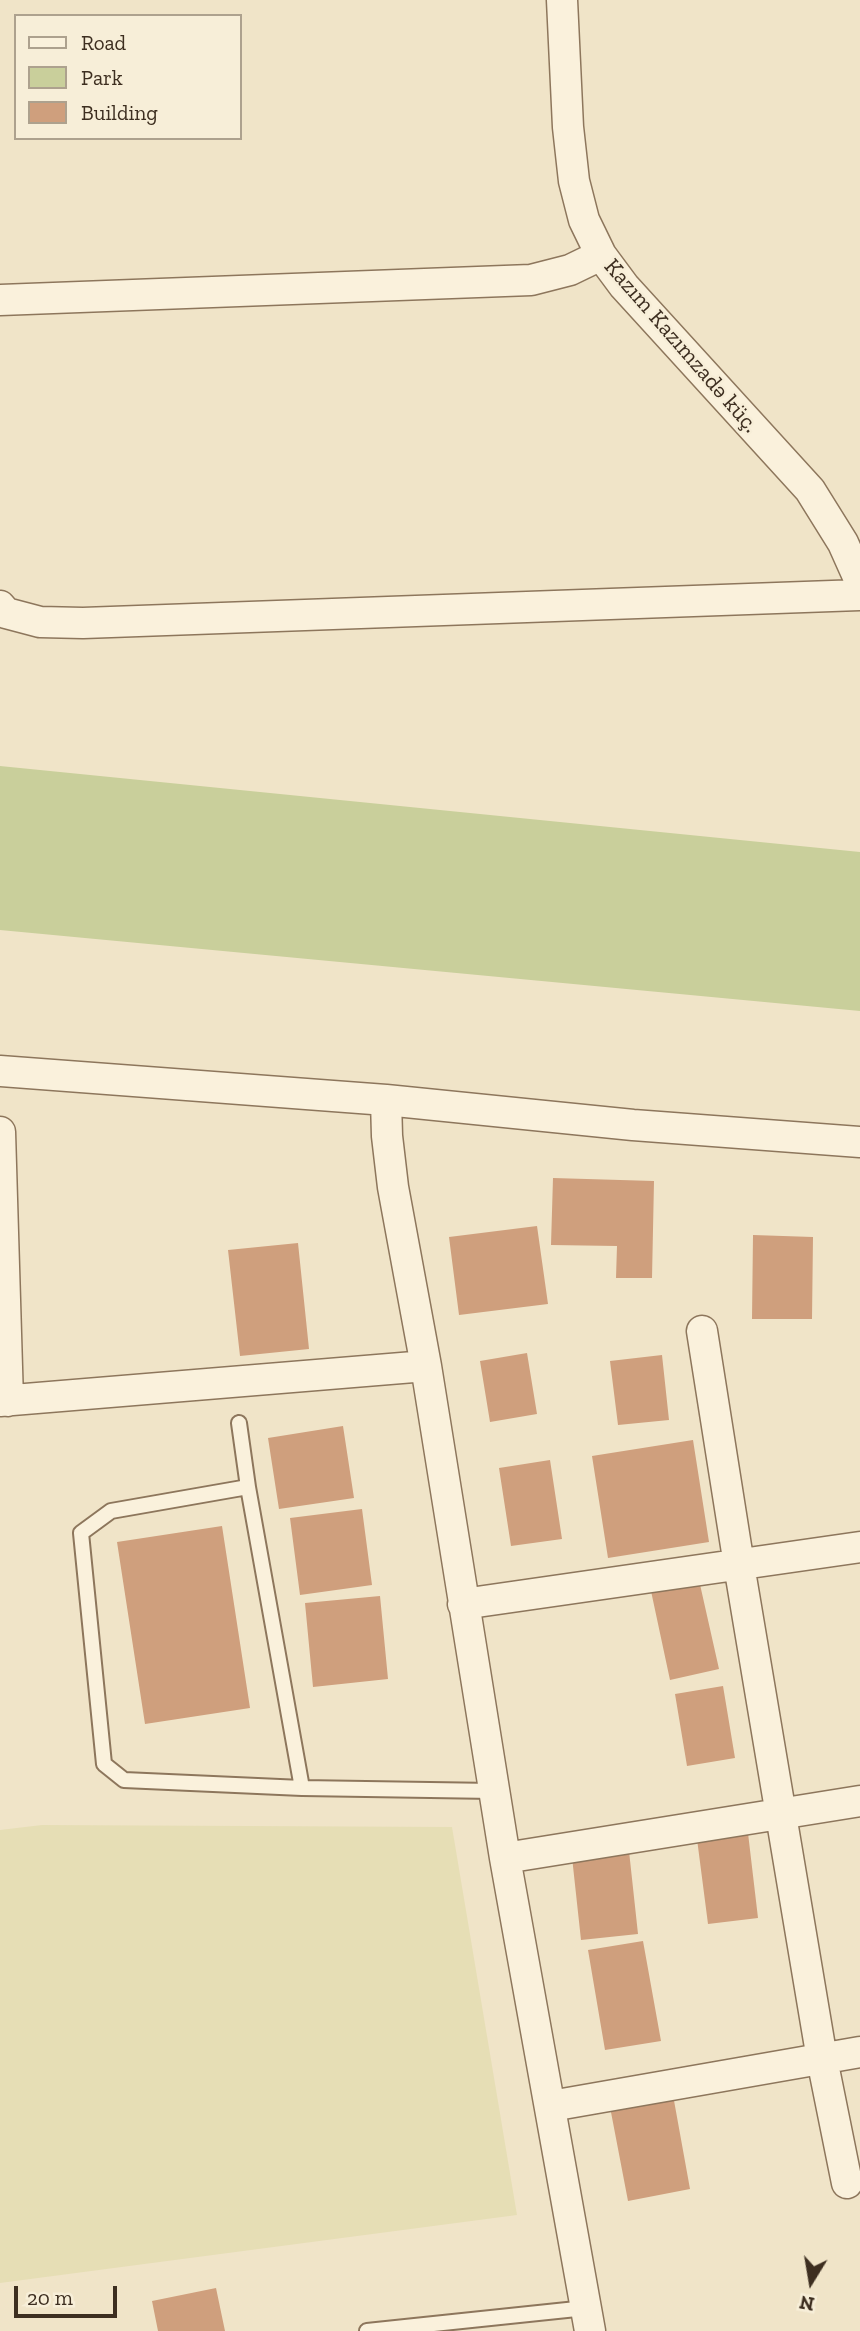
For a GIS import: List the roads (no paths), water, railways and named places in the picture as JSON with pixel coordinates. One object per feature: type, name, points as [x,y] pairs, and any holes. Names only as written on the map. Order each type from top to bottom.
[{"type":"street","name":"Kazım Kazımzadə küç.","points":[[562,0],[569,127],[575,181],[584,220],[601,255],[624,286],[810,491],[844,542],[860,581]]},
{"type":"street","points":[[0,300],[531,280],[570,270],[601,255]]},
{"type":"street","points":[[0,606],[6,613],[40,622],[83,623],[860,595]]},
{"type":"street","points":[[0,1071],[386,1100],[633,1125],[860,1142]]},
{"type":"street","points":[[386,1100],[393,1186],[426,1366],[505,1858],[588,2320]]},
{"type":"street","points":[[0,1132],[4,1401],[426,1366]]},
{"type":"street","points":[[702,1331],[822,2059],[847,2183]]},
{"type":"street","points":[[463,1604],[860,1547]]},
{"type":"street","points":[[505,1858],[860,1801]]},
{"type":"street","points":[[551,2106],[860,2052]]},
{"type":"lane","points":[[239,1423],[302,1788]]},
{"type":"lane","points":[[248,1487],[111,1511],[81,1533],[104,1764],[124,1780],[302,1788],[494,1791]]},
{"type":"lane","points":[[367,2331],[588,2320]]}]
